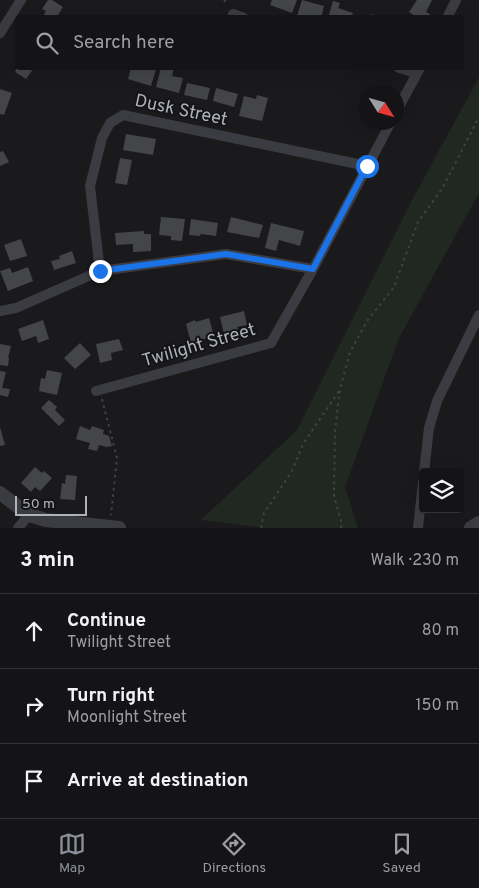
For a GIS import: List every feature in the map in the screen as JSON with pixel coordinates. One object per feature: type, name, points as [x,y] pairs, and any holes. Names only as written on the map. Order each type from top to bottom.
[{"type":"street","points":[[0,33],[21,0]]},
{"type":"street","points":[[448,15],[456,0]]},
{"type":"street","points":[[404,97],[419,70]]},
{"type":"street","name":"Dusk Street","points":[[100,271],[90,186],[102,138],[110,122],[122,115],[367,166]]},
{"type":"street","name":"Twilight Street","points":[[96,391],[271,342],[313,269],[387,130]]},
{"type":"street","points":[[0,311],[16,308],[100,271],[226,254],[313,269]]},
{"type":"street","points":[[424,468],[429,428],[437,401],[479,316]]},
{"type":"street","points":[[0,493],[29,515],[46,520],[114,527]]},
{"type":"street","points":[[418,528],[420,513]]},
{"type":"street","points":[[18,528],[29,515]]},
{"type":"street","points":[[471,528],[479,523]]},
{"type":"path","points":[[341,528],[342,524],[334,496],[335,431],[340,389],[350,352],[367,321],[394,287],[418,222],[442,189],[479,117]]},
{"type":"path","points":[[261,528],[264,513],[292,471],[303,444],[340,389]]},
{"type":"path","points":[[96,391],[103,401],[117,458],[114,527]]},
{"type":"shaded area","points":[[479,77],[479,193],[399,338],[345,487],[358,528],[266,528],[201,520],[297,430],[411,202]]},
{"type":"building","points":[[48,0],[52,0],[63,7],[58,15],[44,15],[46,11],[42,9]]},
{"type":"building","points":[[272,0],[297,0],[292,13],[270,5]]},
{"type":"building","points":[[302,0],[324,6],[322,15],[297,15]]},
{"type":"building","points":[[417,0],[432,0],[426,12],[430,15],[414,15],[409,12]]},
{"type":"building","points":[[333,1],[340,3],[338,8],[353,13],[352,15],[329,15]]},
{"type":"building","points":[[16,70],[33,70],[26,79],[15,72]]},
{"type":"building","points":[[130,70],[156,70],[151,86],[128,79]]},
{"type":"building","points":[[160,70],[174,70],[172,76],[183,78],[179,93],[156,87]]},
{"type":"building","points":[[187,83],[210,88],[207,100],[184,95]]},
{"type":"building","points":[[216,88],[238,94],[234,107],[213,101]]},
{"type":"building","points":[[0,89],[12,93],[4,115],[0,114]]},
{"type":"building","points":[[257,95],[268,98],[262,121],[239,116],[244,96],[256,99]]},
{"type":"building","points":[[126,134],[156,139],[153,155],[123,150]]},
{"type":"building","points":[[3,151],[9,162],[0,166],[0,152]]},
{"type":"building","points":[[120,158],[132,160],[127,185],[115,183]]},
{"type":"building","points":[[161,217],[185,219],[182,241],[171,240],[171,236],[159,235]]},
{"type":"building","points":[[231,217],[263,225],[259,238],[227,232]]},
{"type":"building","points":[[191,219],[218,223],[216,236],[189,235]]},
{"type":"building","points":[[271,223],[304,231],[300,246],[279,240],[276,251],[265,248]]},
{"type":"building","points":[[144,231],[144,234],[151,234],[151,251],[133,252],[133,244],[116,245],[115,233]]},
{"type":"building","points":[[21,239],[27,256],[10,261],[4,245]]},
{"type":"building","points":[[72,251],[76,263],[54,270],[51,261],[60,259],[59,256]]},
{"type":"building","points":[[28,267],[33,281],[8,291],[0,271],[10,268],[12,273]]},
{"type":"building","points":[[244,311],[247,325],[237,327],[238,330],[224,334],[220,317]]},
{"type":"building","points":[[209,318],[214,336],[191,343],[186,324],[195,320],[196,322]]},
{"type":"building","points":[[43,320],[49,339],[38,343],[36,336],[22,341],[18,329]]},
{"type":"building","points":[[119,339],[123,350],[111,353],[112,360],[100,363],[96,344]]},
{"type":"building","points":[[80,343],[91,355],[75,369],[64,358]]},
{"type":"building","points":[[0,344],[11,346],[8,366],[0,365]]},
{"type":"building","points":[[47,370],[62,373],[57,395],[39,391],[41,378],[45,379]]},
{"type":"building","points":[[0,371],[6,372],[2,388],[10,389],[8,397],[0,395]]},
{"type":"building","points":[[49,400],[57,407],[55,410],[65,420],[59,426],[41,408]]},
{"type":"building","points":[[80,426],[90,430],[92,426],[104,430],[103,434],[109,436],[112,446],[99,445],[97,451],[88,449],[90,443],[76,439]]},
{"type":"building","points":[[0,427],[5,445],[0,446]]},
{"type":"building","points":[[35,467],[42,473],[44,471],[52,478],[40,491],[35,487],[31,492],[21,483]]},
{"type":"building","points":[[66,475],[77,476],[75,500],[60,499],[62,483],[65,484]]},
{"type":"route","points":[[100,271],[226,254],[313,269],[367,166]]}]
